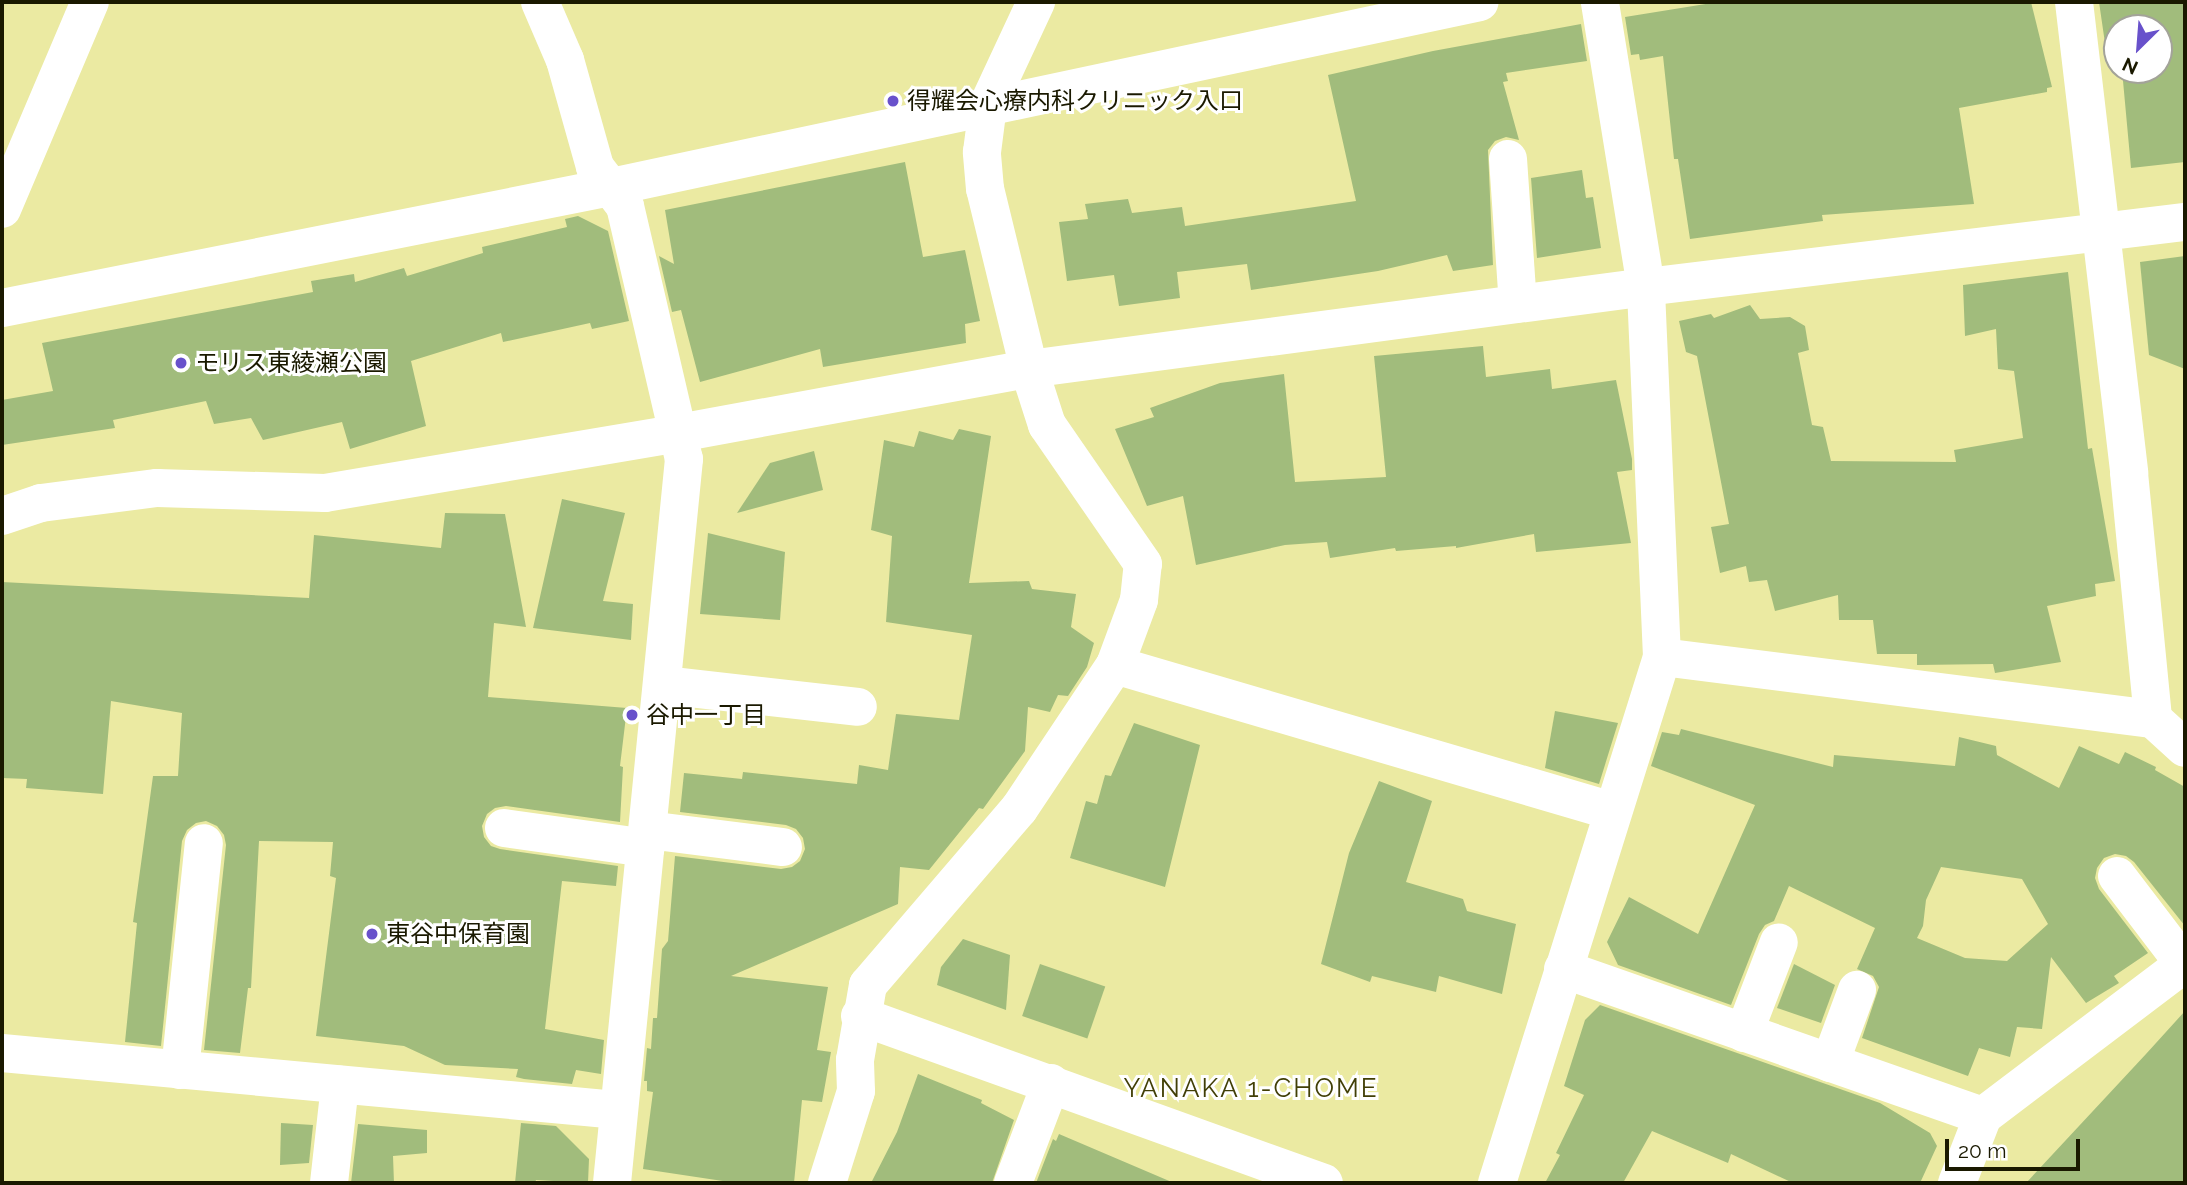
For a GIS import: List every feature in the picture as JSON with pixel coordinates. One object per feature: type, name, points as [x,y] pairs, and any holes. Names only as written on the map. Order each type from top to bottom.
[{"type":"street","points":[[2,209],[90,2]]},
{"type":"street","points":[[541,2],[565,60],[595,167],[625,206],[684,459],[612,1183]]},
{"type":"street","points":[[827,1183],[856,1091],[855,1060],[860,1016],[868,985],[1019,809],[1115,665],[1139,600],[1143,564],[1047,425],[1029,369],[985,189],[982,152],[988,106],[1036,2]]},
{"type":"street","points":[[2,308],[611,187],[1480,2]]},
{"type":"street","points":[[1497,1183],[1662,657],[1646,287],[1600,2]]},
{"type":"street","points":[[2074,2],[2153,719]]},
{"type":"street","points":[[1508,159],[1518,304]]},
{"type":"street","points":[[2,516],[41,503],[157,488],[325,493],[679,433],[1029,369],[1646,287],[2185,222]]},
{"type":"street","points":[[1662,657],[2153,719],[2185,748]]},
{"type":"street","points":[[1115,665],[1612,811]]},
{"type":"street","points":[[663,685],[858,707]]},
{"type":"street","points":[[504,828],[783,847]]},
{"type":"street","points":[[180,1070],[204,842]]},
{"type":"street","points":[[1957,1183],[1983,1116],[2185,963],[2117,876]]},
{"type":"street","points":[[1744,1033],[1779,942]]},
{"type":"street","points":[[1563,969],[1983,1116]]},
{"type":"street","points":[[1830,1063],[1857,989]]},
{"type":"street","points":[[860,1016],[1324,1183]]},
{"type":"street","points":[[2,1054],[618,1110]]},
{"type":"street","points":[[1013,1183],[1051,1083]]},
{"type":"street","points":[[329,1183],[340,1084]]},
{"type":"building","points":[[1718,2],[2031,2],[2052,87],[2047,88],[2047,92],[1959,108],[1974,204],[1822,215],[1823,221],[1690,239],[1678,159],[1674,159],[1663,56],[1640,60],[1639,54],[1631,55],[1625,17]]},
{"type":"building","points":[[2099,2],[2185,2],[2185,162],[2131,168],[2123,84],[2173,84],[2173,14],[2103,14],[2103,29]]},
{"type":"building","points":[[1581,24],[1587,61],[1506,73],[1508,81],[1503,82],[1519,140],[1506,137],[1495,141],[1488,150],[1493,265],[1453,271],[1447,255],[1378,271],[1251,290],[1247,264],[1177,272],[1180,298],[1119,306],[1114,275],[1067,281],[1059,222],[1088,219],[1085,204],[1128,199],[1132,213],[1182,207],[1185,226],[1356,201],[1328,75],[1433,51]]},
{"type":"building","points":[[905,162],[923,257],[965,250],[980,321],[965,324],[966,343],[823,367],[820,349],[700,382],[681,310],[672,312],[659,256],[674,264],[665,210]]},
{"type":"building","points":[[1582,170],[1586,198],[1593,197],[1601,248],[1537,258],[1531,178]]},
{"type":"building","points":[[578,216],[608,231],[629,321],[592,329],[590,323],[503,342],[501,333],[411,361],[426,426],[350,449],[342,422],[263,440],[251,418],[214,424],[206,401],[113,420],[115,428],[2,445],[2,400],[53,391],[42,343],[313,292],[311,281],[354,274],[355,282],[404,268],[407,276],[483,253],[482,247],[567,227],[565,219]]},
{"type":"building","points":[[2185,256],[2185,369],[2149,355],[2140,262]]},
{"type":"building","points":[[2068,272],[2088,449],[2092,448],[2115,581],[2095,584],[2096,596],[2047,606],[2061,662],[1995,673],[1993,664],[1917,665],[1917,654],[1877,654],[1873,620],[1839,620],[1838,595],[1775,611],[1767,580],[1749,582],[1746,566],[1720,573],[1711,527],[1729,524],[1697,356],[1686,352],[1679,321],[1711,314],[1714,318],[1750,305],[1760,319],[1790,317],[1805,326],[1809,350],[1798,353],[1812,425],[1823,427],[1831,461],[1956,462],[1954,450],[2023,438],[2014,371],[1998,369],[1996,329],[1965,336],[1963,285]]},
{"type":"building","points":[[1483,346],[1486,377],[1550,369],[1552,389],[1616,380],[1632,459],[1632,470],[1617,472],[1631,543],[1536,552],[1534,534],[1456,548],[1396,551],[1395,548],[1330,558],[1327,542],[1285,545],[1196,565],[1183,496],[1147,506],[1115,429],[1154,417],[1150,408],[1220,383],[1284,374],[1295,482],[1386,477],[1374,356]]},
{"type":"building","points":[[959,429],[991,436],[969,583],[1029,581],[1032,589],[1076,594],[1071,627],[1094,643],[1087,667],[1068,696],[1058,695],[1050,712],[1028,707],[1025,751],[983,809],[979,808],[929,870],[900,867],[898,904],[731,976],[828,987],[817,1050],[831,1052],[822,1102],[802,1100],[794,1183],[736,1183],[643,1169],[653,1092],[647,1091],[647,1081],[644,1081],[647,1048],[651,1049],[653,1018],[657,1018],[662,949],[668,941],[675,856],[781,869],[792,867],[800,861],[805,849],[803,838],[796,829],[786,825],[680,812],[684,773],[742,779],[743,772],[857,784],[859,765],[888,770],[896,714],[959,720],[972,635],[886,622],[892,536],[871,530],[884,440],[914,447],[919,431],[953,440]]},
{"type":"building","points":[[814,451],[823,490],[737,513],[770,463]]},
{"type":"building","points":[[562,499],[625,513],[603,601],[633,604],[631,640],[533,628]]},
{"type":"building","points":[[445,513],[505,514],[526,627],[494,623],[488,697],[627,708],[620,766],[623,767],[620,822],[506,806],[495,808],[487,814],[482,826],[484,837],[491,846],[500,849],[618,866],[616,886],[562,881],[545,1029],[604,1040],[601,1074],[576,1070],[572,1084],[524,1079],[516,1077],[518,1069],[445,1065],[404,1046],[316,1036],[336,878],[330,876],[333,842],[259,841],[251,988],[248,988],[240,1053],[204,1050],[226,845],[224,835],[217,826],[206,821],[196,823],[187,830],[182,841],[161,1046],[125,1042],[137,923],[133,922],[153,776],[178,776],[182,713],[111,701],[103,794],[26,788],[27,779],[2,778],[2,582],[309,598],[314,535],[441,548]]},
{"type":"building","points":[[708,533],[785,552],[780,620],[700,614]]},
{"type":"building","points":[[1555,711],[1618,723],[1599,784],[1545,768]]},
{"type":"building","points":[[1134,723],[1200,745],[1165,887],[1070,858],[1086,801],[1097,804],[1105,775],[1111,776]]},
{"type":"building","points":[[1681,729],[1833,767],[1834,755],[1955,766],[1959,737],[1996,746],[1997,755],[2059,788],[2079,746],[2119,764],[2125,752],[2156,767],[2155,770],[2185,787],[2185,926],[2134,862],[2126,856],[2115,854],[2104,858],[2097,868],[2095,878],[2099,889],[2148,953],[2114,976],[2119,983],[2086,1003],[2051,957],[2042,1029],[2017,1027],[2010,1057],[1979,1048],[1968,1076],[1862,1038],[1879,987],[1873,976],[1857,969],[1875,928],[1789,886],[1774,921],[1765,925],[1759,934],[1731,1005],[1618,965],[1607,942],[1629,897],[1698,934],[1755,805],[1651,766],[1662,732],[1679,735]],"holes":[[[1941,867],[2022,879],[2048,924],[2007,961],[1965,958],[1917,938],[1923,926],[1926,900]]]},
{"type":"building","points":[[1379,781],[1432,801],[1406,882],[1463,899],[1467,911],[1516,924],[1502,994],[1439,976],[1436,992],[1372,976],[1370,982],[1321,964],[1349,853]]},
{"type":"building","points":[[963,939],[1010,955],[1006,1010],[937,985],[941,967]]},
{"type":"building","points":[[1040,964],[1105,986],[1087,1038],[1022,1016]]},
{"type":"building","points":[[1794,964],[1835,985],[1821,1023],[1777,1008]]},
{"type":"building","points":[[1600,1005],[1880,1103],[1930,1133],[1937,1146],[1920,1183],[1793,1183],[1731,1154],[1728,1163],[1652,1131],[1623,1183],[1545,1183],[1560,1155],[1556,1153],[1584,1095],[1564,1086],[1585,1020]]},
{"type":"building","points":[[2185,1011],[2185,1183],[2026,1183],[2146,1054]]},
{"type":"building","points":[[918,1074],[982,1100],[981,1103],[1014,1120],[992,1183],[871,1183],[897,1132]]},
{"type":"building","points":[[281,1123],[313,1125],[309,1163],[280,1165]]},
{"type":"building","points":[[521,1123],[556,1126],[589,1159],[588,1183],[536,1180],[535,1183],[515,1183]]},
{"type":"building","points":[[358,1124],[427,1130],[427,1153],[393,1156],[394,1183],[351,1183]]},
{"type":"building","points":[[1059,1134],[1174,1183],[1036,1183],[1053,1139],[1056,1141]]},
{"type":"place","name":"得耀会心療内科クリニック入口","points":[[893,101]]},
{"type":"place","name":"モリス東綾瀬公園","points":[[181,363]]},
{"type":"place","name":"谷中一丁目","points":[[632,715]]},
{"type":"place","name":"東谷中保育園","points":[[372,934]]},
{"type":"district","name":"YANAKA 1-CHOME","points":[[1251,1089]]}]
